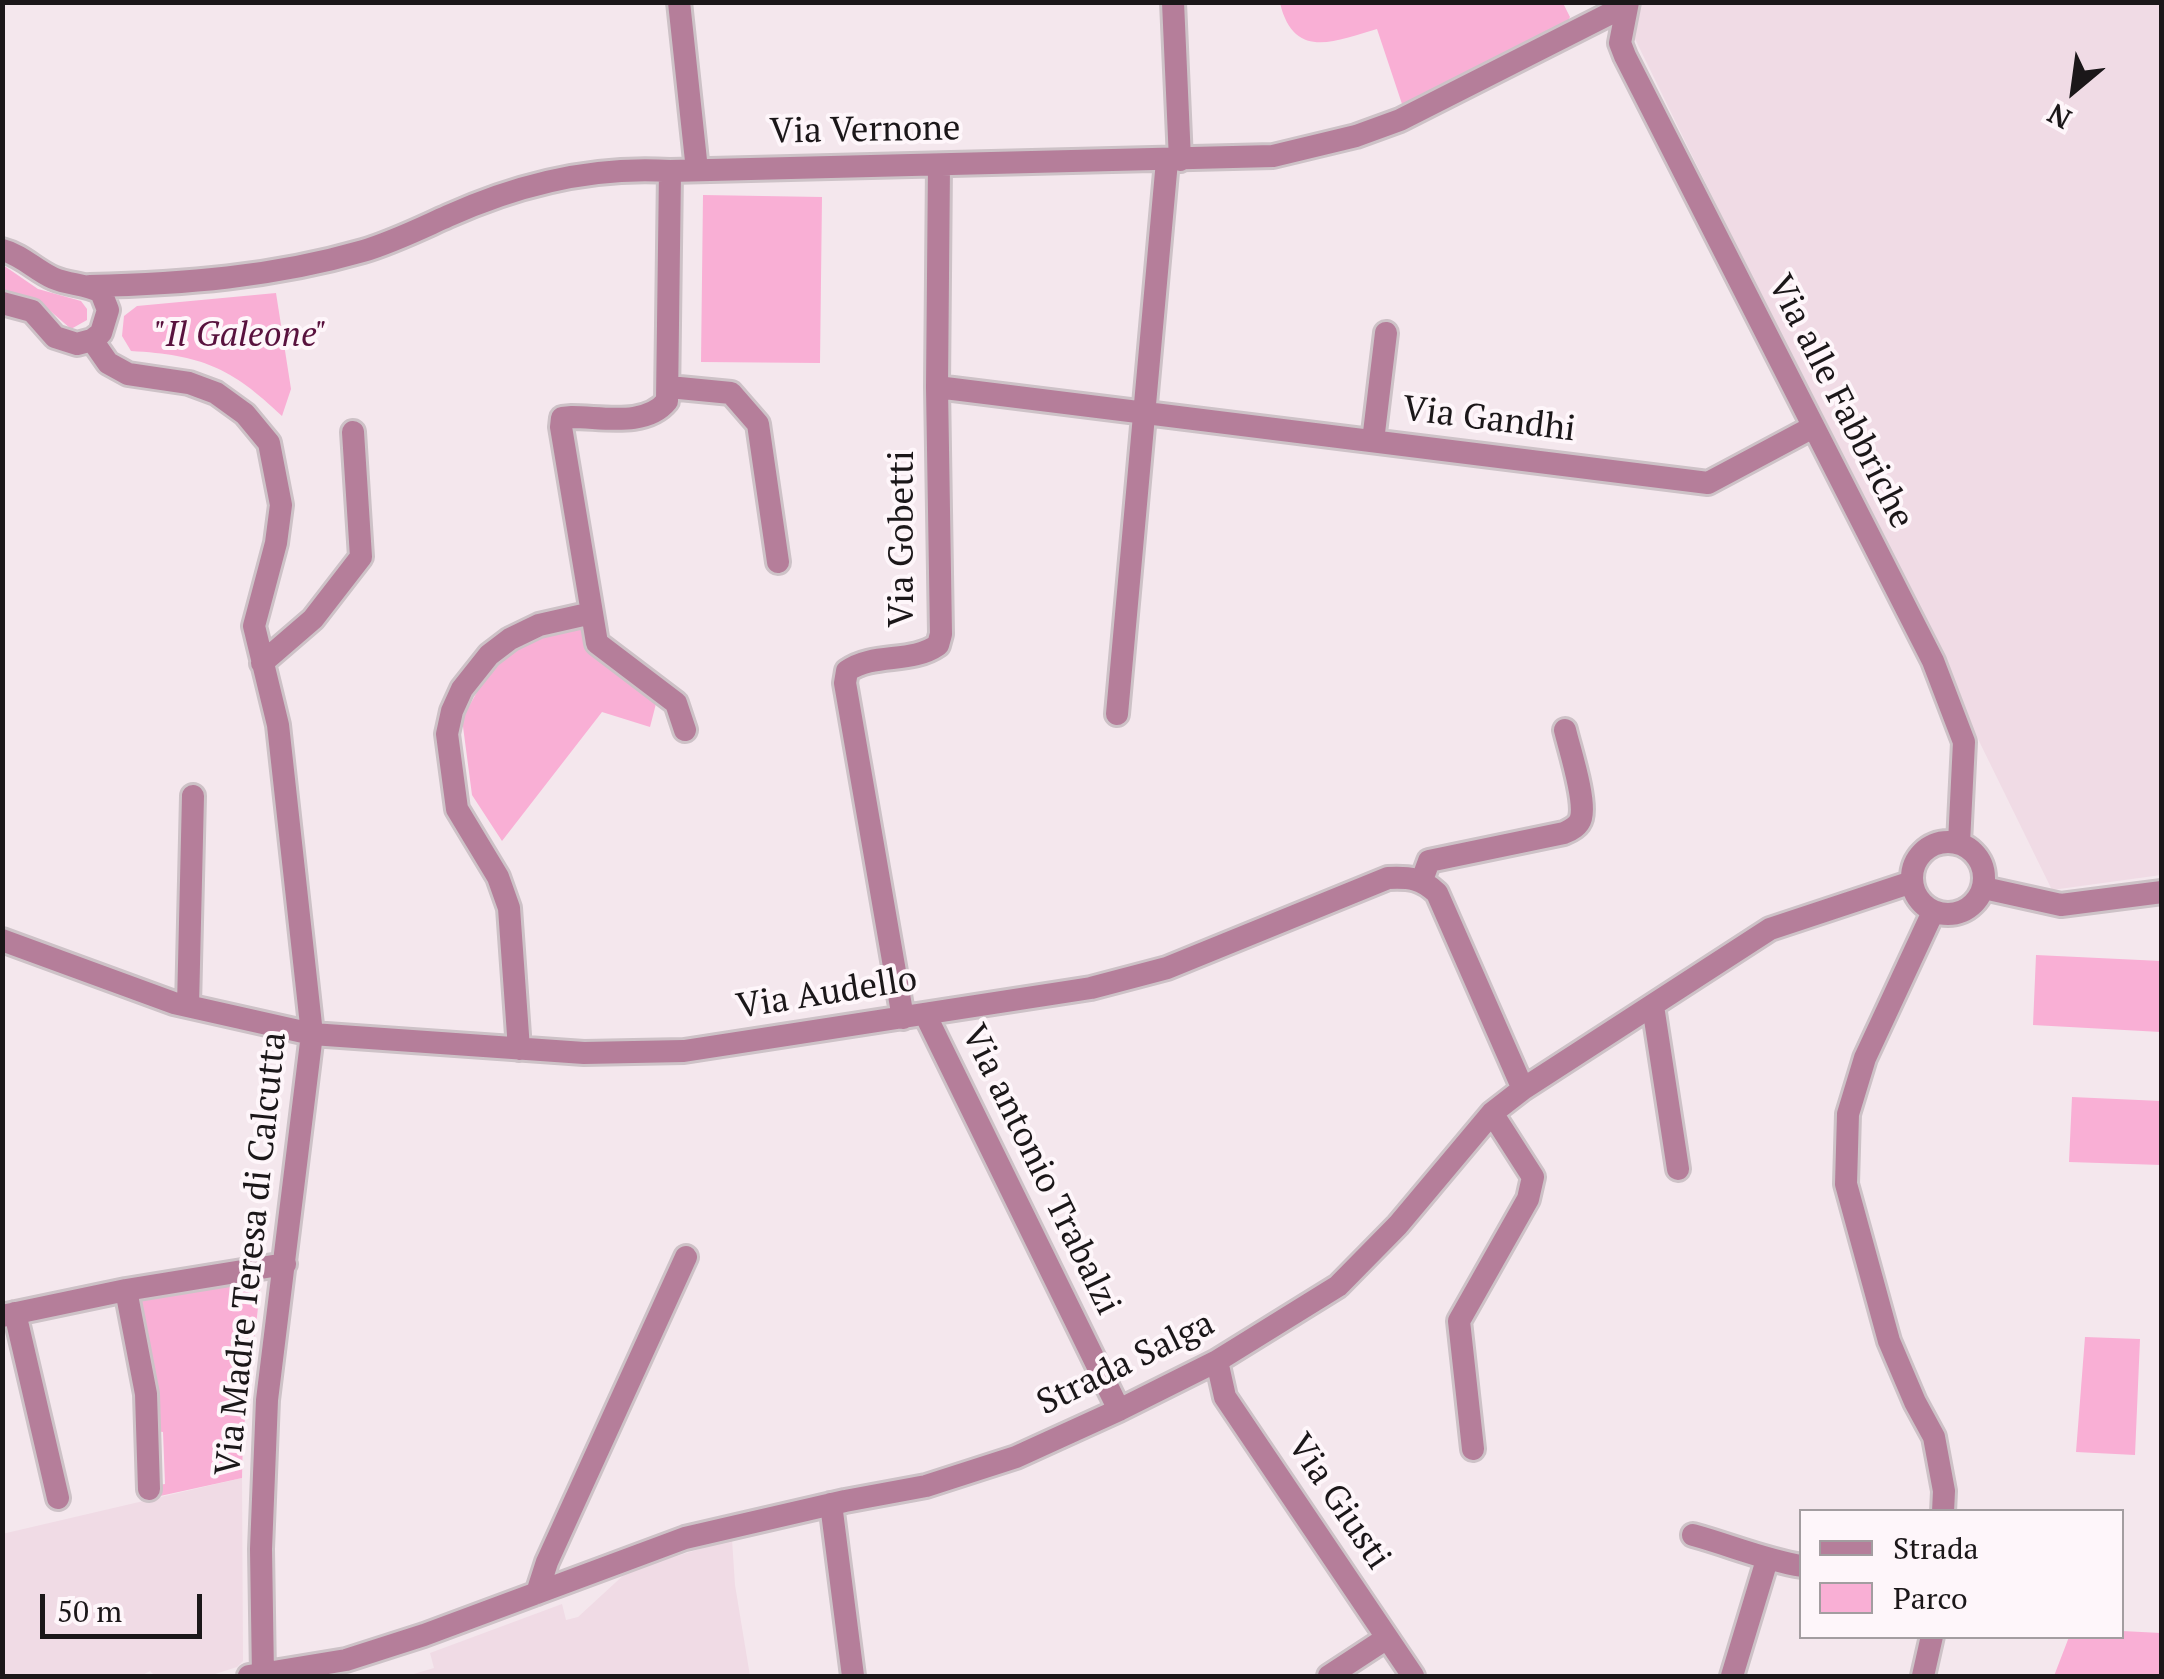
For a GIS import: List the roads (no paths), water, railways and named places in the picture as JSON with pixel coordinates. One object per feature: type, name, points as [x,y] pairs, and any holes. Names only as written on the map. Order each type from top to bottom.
[{"type":"street","points":[[679,2],[697,170]]},
{"type":"street","points":[[1117,714],[1144,412],[1174,160],[1173,2]]},
{"type":"street","name":"Via Vernone","points":[[2,250],[54,279],[90,286],[225,279],[318,263],[412,234],[481,202],[563,177],[606,169],[670,171],[1273,156],[1356,136],[1400,120],[1628,4]]},
{"type":"street","name":"Via alle Fabbriche","points":[[1628,4],[1620,43],[1625,56],[1933,661],[1964,742],[1959,843]]},
{"type":"street","name":"Via Gobetti","points":[[914,1016],[845,683],[847,671],[858,664],[927,653],[938,645],[941,634],[939,164]]},
{"type":"street","points":[[670,171],[667,401],[658,412],[644,418],[562,418],[561,427],[597,643],[676,703],[685,730]]},
{"type":"street","points":[[2,304],[32,311],[55,338],[76,344],[92,340],[101,332],[108,310],[102,292],[90,286]]},
{"type":"street","points":[[1372,441],[1386,334]]},
{"type":"street","name":"Via Madre Teresa di Calcutta","points":[[92,340],[108,363],[128,374],[168,378],[216,393],[245,414],[268,442],[281,505],[276,543],[254,626],[278,725],[312,1034],[267,1400],[258,1676]]},
{"type":"street","name":"Via Gandhi","points":[[937,386],[1708,483],[1812,427]]},
{"type":"street","points":[[669,387],[731,393],[758,424],[778,562]]},
{"type":"street","points":[[262,663],[313,619],[360,557],[353,432]]},
{"type":"street","points":[[520,1050],[509,908],[498,877],[457,808],[448,734],[452,711],[462,689],[490,655],[510,639],[539,625],[592,613]]},
{"type":"street","points":[[1523,1089],[1437,893],[1422,880],[1429,860],[1564,833],[1576,827],[1582,820],[1581,805],[1565,730]]},
{"type":"street","points":[[188,1006],[193,796]]},
{"type":"street","points":[[1945,841],[1959,843],[1978,856],[1983,866],[1984,888],[1965,911],[1933,912],[1918,899],[1912,882],[1916,860],[1929,846],[1945,841]]},
{"type":"street","name":"Via Audello","points":[[2,940],[188,1006],[312,1034],[625,1054],[684,1051],[1090,988],[1167,968],[1388,878],[1422,880]]},
{"type":"street","name":"Strada Salga","points":[[258,1676],[346,1660],[685,1538],[926,1486],[1016,1457],[1119,1410],[1217,1361],[1338,1286],[1398,1225],[1492,1113],[1523,1089],[1770,930],[1912,882]]},
{"type":"street","points":[[1984,888],[2061,905],[2162,892]]},
{"type":"street","points":[[1933,912],[1865,1058],[1848,1114],[1846,1184],[1890,1341],[1934,1437],[1944,1509]]},
{"type":"street","points":[[1653,1006],[1678,1168]]},
{"type":"street","name":"Via antonio Trabalzi","points":[[914,1016],[1119,1410]]},
{"type":"street","points":[[1473,1449],[1458,1320],[1528,1200],[1534,1176],[1492,1113]]},
{"type":"street","points":[[538,1593],[547,1562],[686,1257]]},
{"type":"street","points":[[58,1498],[9,1315],[126,1290],[285,1264]]},
{"type":"street","points":[[126,1290],[146,1394],[150,1489]]},
{"type":"street","name":"Via Giusti","points":[[1217,1361],[1226,1397],[1413,1676]]},
{"type":"street","points":[[831,1504],[854,1676]]},
{"type":"street","points":[[1693,1535],[1756,1552],[1767,1560],[1799,1565]]},
{"type":"street","points":[[1732,1676],[1767,1560]]},
{"type":"street","points":[[1329,1676],[1387,1638]]},
{"type":"street","points":[[1924,1676],[1931,1639]]},
{"type":"park label","name":"\"Il Galeone\"","points":[[240,336]]}]
